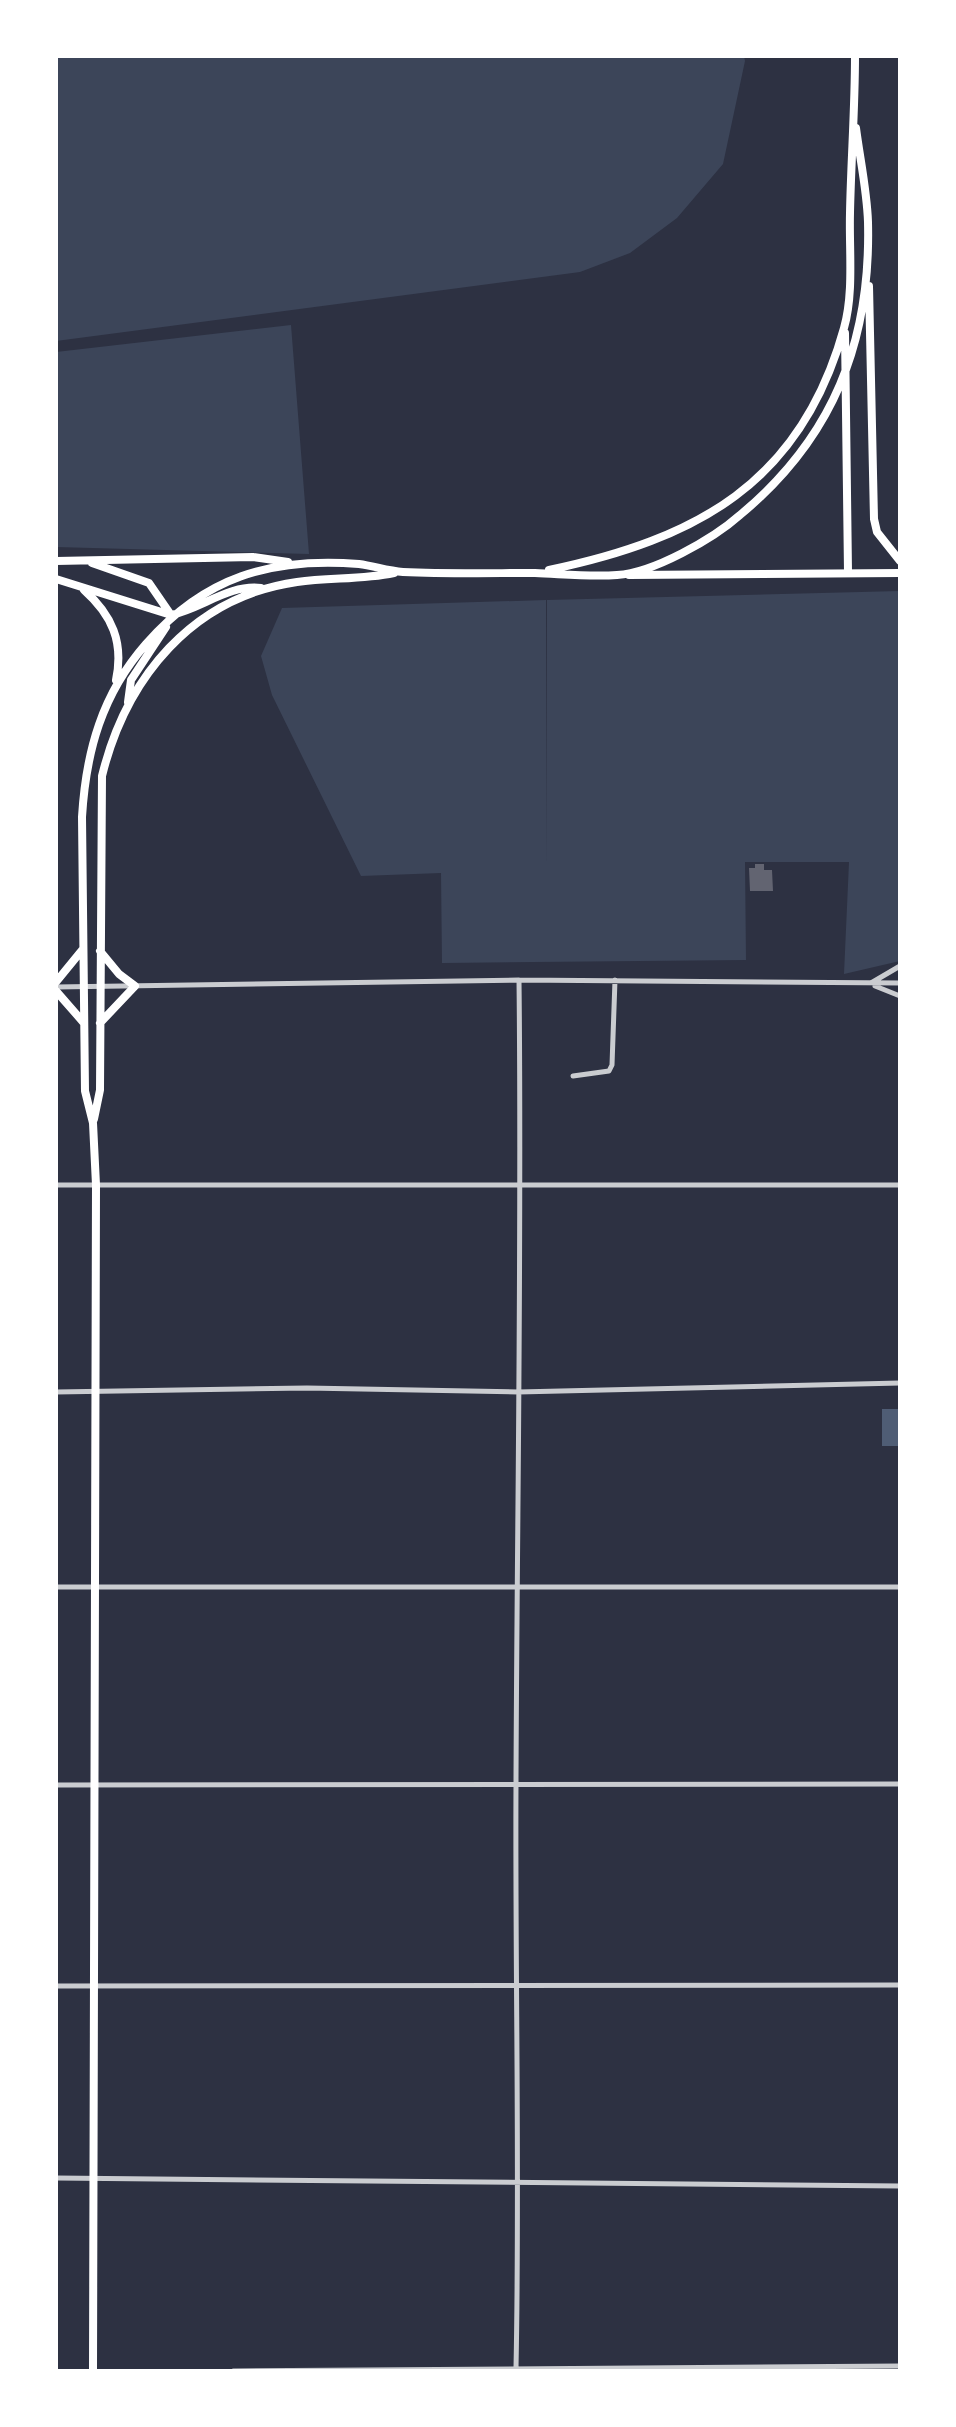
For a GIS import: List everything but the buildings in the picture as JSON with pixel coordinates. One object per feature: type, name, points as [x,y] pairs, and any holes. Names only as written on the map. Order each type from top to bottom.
[{"type":"main road","points":[[848,572],[844,327],[856,128],[855,56]]},
{"type":"main road","points":[[856,128],[868,221],[874,519],[884,544],[900,561]]},
{"type":"main road","points":[[620,575],[700,544],[782,478],[819,427],[846,373],[858,336],[868,221]]},
{"type":"main road","points":[[535,573],[608,558],[673,536],[743,491],[780,454],[798,428],[819,393],[844,327]]},
{"type":"main road","points":[[56,561],[253,557],[296,564],[362,564],[399,572],[620,575],[900,573]]},
{"type":"main road","points":[[83,561],[149,583],[171,615]]},
{"type":"main road","points":[[93,2371],[96,1185],[93,1123],[85,1091],[85,772],[101,715],[114,688],[133,659],[171,615],[193,598],[236,577],[296,564]]},
{"type":"main road","points":[[56,579],[171,615],[187,612],[235,590],[297,582],[361,580],[399,572]]},
{"type":"main road","points":[[81,587],[97,602],[117,636],[121,659],[114,688]]},
{"type":"main road","points":[[93,1123],[100,1090],[102,776],[111,742],[128,702],[150,669],[190,628],[222,606],[265,588]]},
{"type":"main road","points":[[128,702],[131,680],[171,615]]},
{"type":"main road","points":[[83,948],[56,987],[84,1023]]},
{"type":"main road","points":[[100,951],[119,974],[135,986],[100,1024]]},
{"type":"street","points":[[870,984],[900,966]]},
{"type":"street","points":[[56,987],[519,980],[900,983]]},
{"type":"street","points":[[516,2368],[520,2180],[516,1783],[522,1185],[519,980]]},
{"type":"street","points":[[573,1076],[609,1071],[612,1065],[615,980]]},
{"type":"street","points":[[870,984],[900,996]]},
{"type":"street","points":[[56,1185],[900,1185]]},
{"type":"street","points":[[56,1392],[370,1388],[518,1392],[900,1383]]},
{"type":"street","points":[[56,1587],[900,1587]]},
{"type":"street","points":[[56,1785],[900,1784]]},
{"type":"street","points":[[56,1986],[900,1985]]},
{"type":"street","points":[[56,2178],[900,2186]]},
{"type":"street","points":[[233,2371],[900,2366]]},
{"type":"shaded area","points":[[56,56],[744,56],[745,61],[723,164],[677,218],[630,253],[580,272],[56,341]]},
{"type":"shaded area","points":[[291,325],[309,554],[56,547],[56,352]]},
{"type":"shaded area","points":[[900,591],[900,961],[844,974],[849,862],[745,862],[746,960],[442,963],[441,873],[361,876],[272,695],[261,656],[282,608],[546,600],[547,867],[547,600]]},
{"type":"shaded area","points":[[882,1409],[899,1409],[899,1446],[882,1446]]}]
